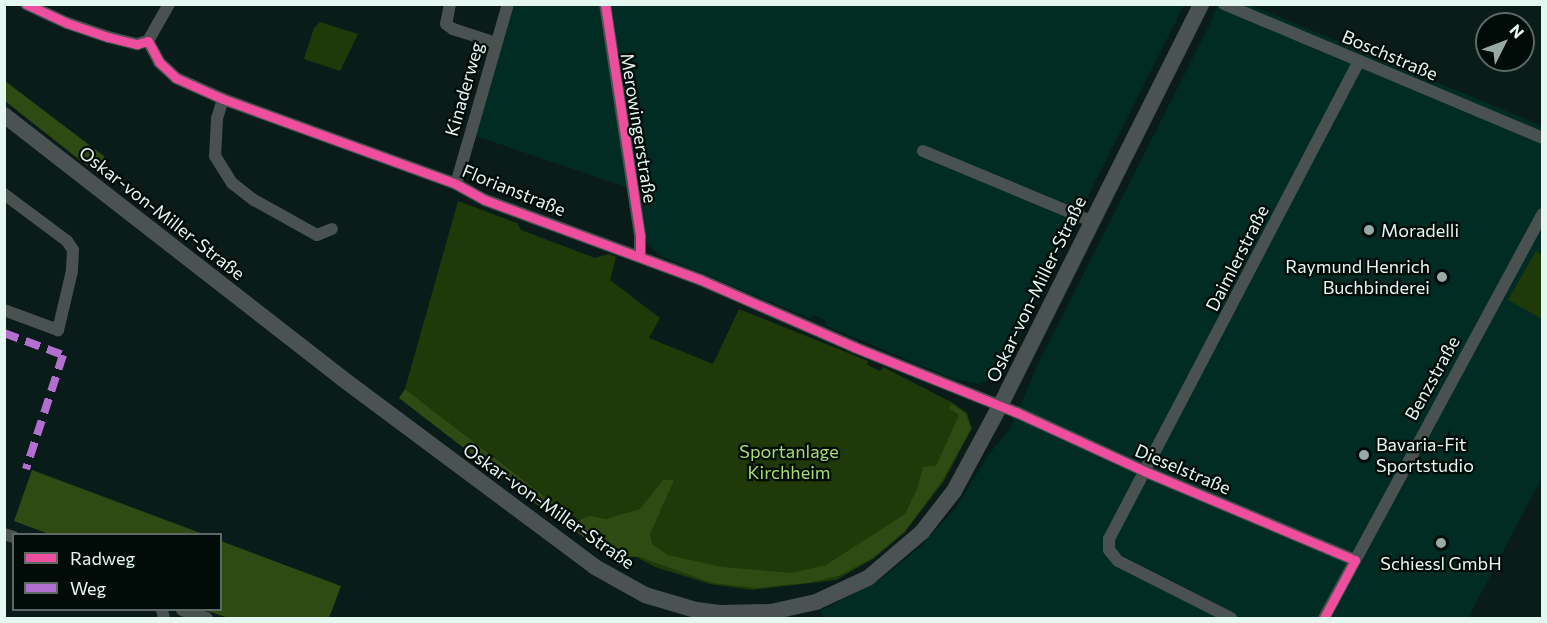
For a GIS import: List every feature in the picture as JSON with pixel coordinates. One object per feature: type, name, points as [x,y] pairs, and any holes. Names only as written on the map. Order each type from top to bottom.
[{"type":"main road","name":"Oskar-von-Miller-Straße","points":[[4,115],[343,379],[571,550],[617,580],[670,603],[722,613],[771,612],[816,602],[868,578],[905,549],[954,491],[1000,406],[1201,4]]},
{"type":"street","points":[[26,4],[67,23],[136,44],[148,41],[169,4]]},
{"type":"street","points":[[450,4],[446,24],[453,30],[496,43]]},
{"type":"street","name":"Kinaderweg","points":[[456,184],[508,4]]},
{"type":"street","name":"Merowingerstraße","points":[[605,4],[640,236],[640,256]]},
{"type":"street","name":"Boschstraße","points":[[1224,4],[1542,138]]},
{"type":"street","name":"Florianstraße","points":[[148,41],[159,63],[176,78],[223,99],[456,184],[485,200],[640,256],[1000,406]]},
{"type":"street","name":"Daimlerstraße","points":[[1231,618],[1118,561],[1109,550],[1109,539],[1359,61]]},
{"type":"street","points":[[223,99],[217,119],[215,156],[232,183],[254,200],[317,235],[332,229]]},
{"type":"street","points":[[923,151],[1091,221]]},
{"type":"street","points":[[4,194],[68,242],[73,250],[72,271],[58,330],[4,310]]},
{"type":"street","name":"Benzstraße","points":[[1324,618],[1542,214]]},
{"type":"street","name":"Dieselstraße","points":[[1000,406],[1144,471],[1355,560]]},
{"type":"street","points":[[188,611],[207,618]]},
{"type":"shaded area","points":[[514,5],[1184,5],[1004,363],[996,377],[979,384],[953,379],[824,325],[826,320],[813,315],[811,319],[661,256],[637,235],[626,187],[476,136]]},
{"type":"shaded area","points":[[1217,5],[1250,5],[1542,126],[1542,477],[1468,618],[824,618],[820,611],[881,579],[920,547],[955,509],[987,457],[1012,425],[1039,362],[1210,24]]},
{"type":"green space","points":[[320,22],[358,34],[340,71],[304,59],[314,28]]},
{"type":"green space","points":[[5,81],[105,157],[95,172],[5,101]]},
{"type":"green space","name":"Sportanlage Kirchheim","points":[[458,201],[517,223],[521,230],[595,258],[609,254],[616,257],[610,280],[660,318],[649,338],[713,364],[739,309],[868,361],[867,365],[880,371],[883,367],[953,403],[967,413],[972,428],[944,481],[905,532],[873,559],[836,580],[752,590],[710,584],[655,567],[620,548],[558,506],[405,389]]},
{"type":"green space","points":[[1536,251],[1542,255],[1542,319],[1508,300]]},
{"type":"green space","points":[[405,389],[577,521],[590,516],[606,519],[640,509],[663,480],[674,480],[650,534],[652,544],[668,555],[722,567],[792,573],[826,565],[905,514],[917,489],[923,467],[936,466],[959,415],[949,408],[952,404],[966,414],[971,429],[942,481],[905,531],[873,558],[838,576],[808,583],[755,588],[712,583],[640,557],[611,556],[540,507],[399,398]]},
{"type":"green space","points":[[32,470],[200,533],[46,533],[14,521]]},
{"type":"green space","points":[[222,541],[341,586],[329,618],[229,618],[207,611],[222,611]]},
{"type":"marked path","points":[[4,333],[63,355],[26,469]]},
{"type":"cycle path","points":[[26,4],[67,23],[108,37],[137,44],[148,41],[159,62],[176,78],[223,99],[456,184],[485,200],[701,280],[854,347],[1016,412],[1144,471],[1355,560],[1324,618]]},
{"type":"cycle path","points":[[605,4],[640,236],[640,256]]},
{"type":"place","name":"Moradelli","points":[[1369,230]]},
{"type":"place","name":"Raymund Henrich Buchbinderei","points":[[1442,277]]},
{"type":"place","name":"Bavaria-Fit Sportstudio","points":[[1364,455]]},
{"type":"place","name":"Schiessl GmbH","points":[[1441,543]]}]
